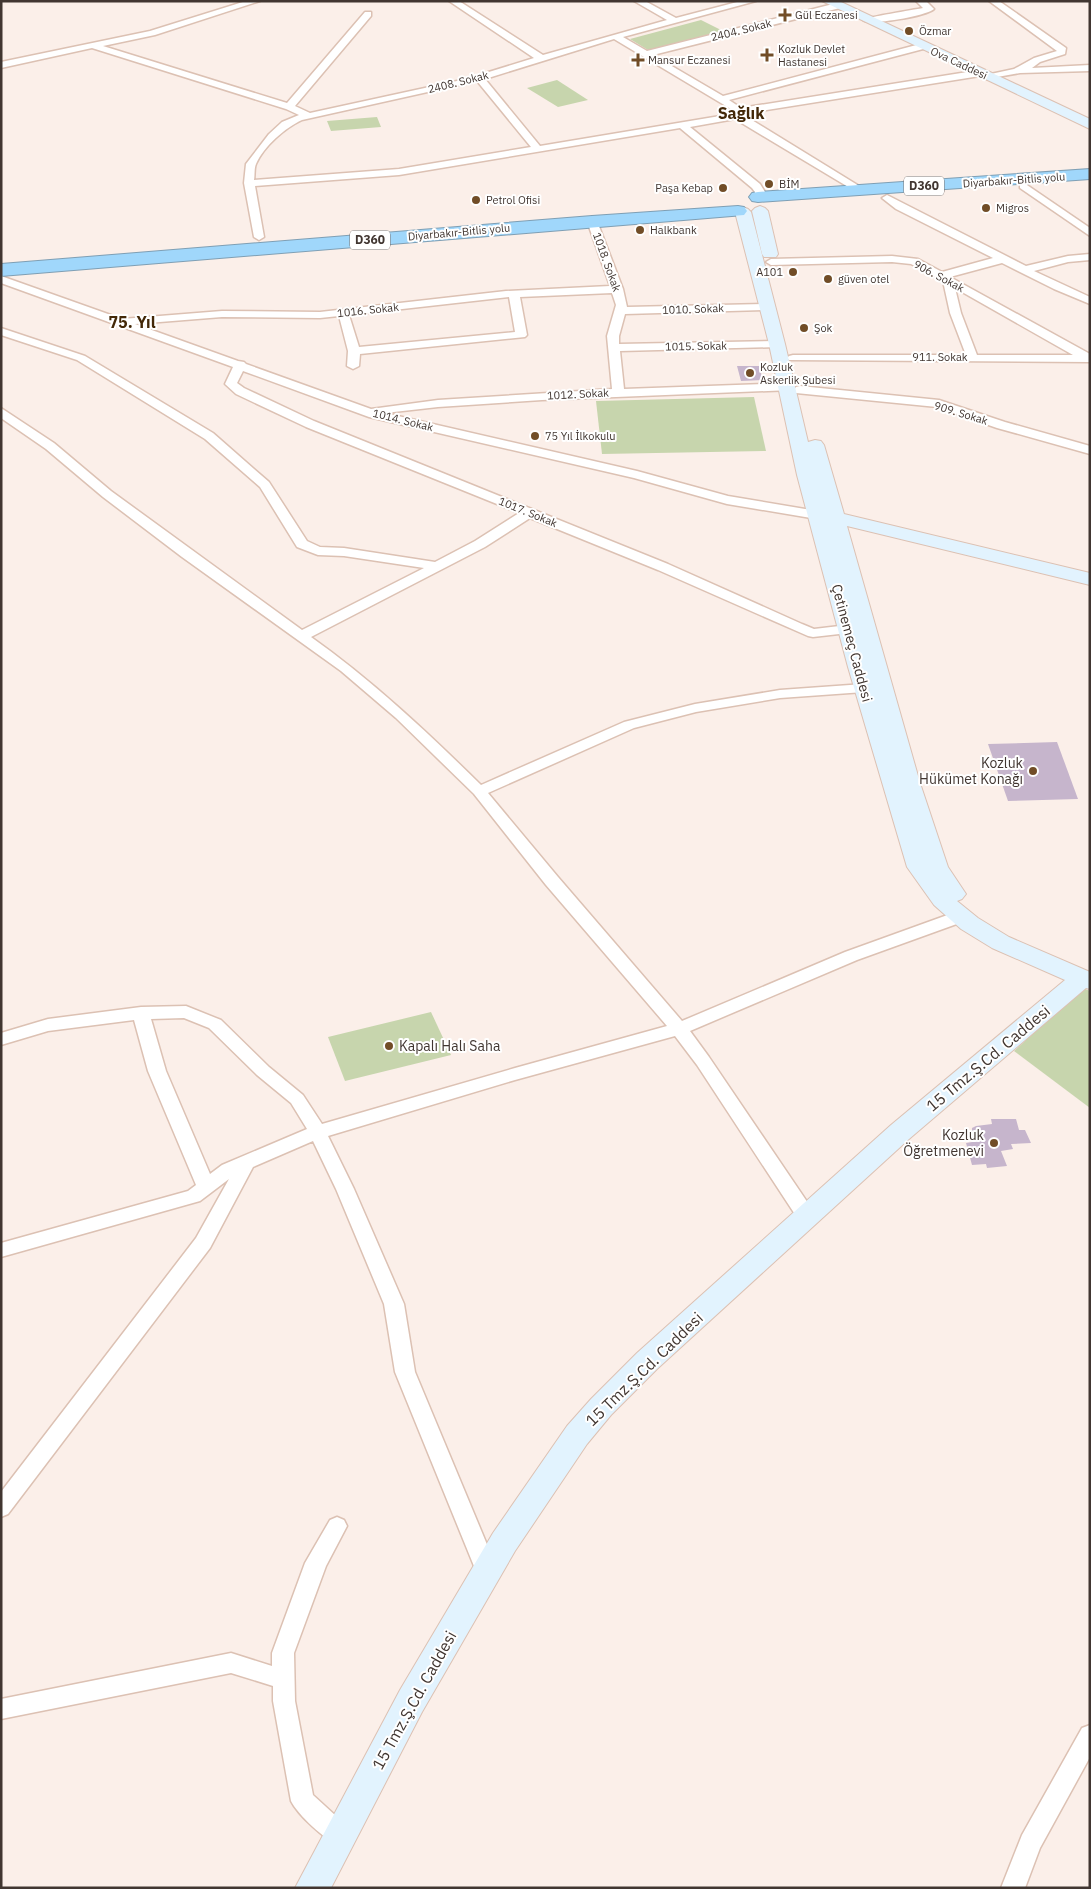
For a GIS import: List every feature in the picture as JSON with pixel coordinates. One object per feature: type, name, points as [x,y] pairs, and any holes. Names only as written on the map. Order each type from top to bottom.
[{"type":"highway","name":"Diyarbakır-Bitlis yolu","points":[[3,279],[749,206],[860,191],[1090,174]]},
{"type":"highway","name":"Diyarbakır-Bitlis yolu","points":[[1,258],[259,237],[887,198],[1090,182]]},
{"type":"main road","name":"Ova Caddesi","points":[[833,4],[1090,125]]},
{"type":"main road","name":"Çetinemeç Caddesi","points":[[749,206],[771,262],[793,358],[794,389]]},
{"type":"main road","name":"Çetinemeç Caddesi","points":[[749,206],[766,307],[794,389],[826,517],[848,629],[918,867],[934,890],[959,917],[975,930],[997,942],[1087,974]]},
{"type":"main road","name":"Çetinemeç Caddesi","points":[[826,517],[909,783],[937,866],[945,883],[973,911],[997,928],[1087,974]]},
{"type":"main road","points":[[826,517],[1090,579]]},
{"type":"main road","name":"15 Tmz.Ş.Cd. Caddesi","points":[[312,1888],[411,1701],[487,1571],[504,1542],[577,1435],[601,1407],[647,1361],[900,1132],[1087,974]]},
{"type":"street","points":[[1,65],[187,24],[256,1]]},
{"type":"street","points":[[453,1],[542,58]]},
{"type":"street","points":[[638,1],[675,21]]},
{"type":"street","name":"2408. Sokak","points":[[259,237],[250,183],[251,164],[272,136],[285,124],[309,116],[479,78],[615,36],[752,1]]},
{"type":"street","points":[[867,20],[895,17],[930,9],[920,1]]},
{"type":"street","points":[[993,1],[1061,48],[1062,52],[1037,60],[1027,67],[1016,71]]},
{"type":"street","name":"2404. Sokak","points":[[646,54],[833,4]]},
{"type":"street","points":[[290,107],[368,14]]},
{"type":"street","points":[[615,36],[722,99],[736,108],[737,114],[860,191]]},
{"type":"street","points":[[94,46],[290,107],[309,116]]},
{"type":"street","points":[[722,99],[924,46]]},
{"type":"street","points":[[250,183],[400,172],[682,126],[737,114],[984,75],[1016,71],[1090,68]]},
{"type":"street","points":[[479,78],[538,150]]},
{"type":"street","points":[[682,126],[756,186],[760,192],[749,206]]},
{"type":"street","points":[[1024,186],[1090,233]]},
{"type":"street","points":[[887,198],[900,208],[1090,301]]},
{"type":"street","name":"1018. Sokak","points":[[592,221],[622,306],[613,336],[618,392]]},
{"type":"street","points":[[1024,270],[1068,259],[1090,257]]},
{"type":"street","name":"906. Sokak","points":[[771,262],[892,259],[914,261],[1089,358]]},
{"type":"street","points":[[972,357],[970,344],[963,334],[944,278],[1003,259]]},
{"type":"street","name":"1014. Sokak","points":[[3,279],[369,412],[637,476],[727,500],[826,517]]},
{"type":"street","name":"1016. Sokak","points":[[118,322],[222,314],[320,315],[514,294],[617,289]]},
{"type":"street","points":[[354,351],[521,335],[514,294]]},
{"type":"street","name":"1010. Sokak","points":[[620,311],[766,307]]},
{"type":"street","points":[[343,312],[354,351],[353,366]]},
{"type":"street","points":[[1,331],[81,358],[209,436],[265,485],[302,544],[318,551],[344,552],[437,566]]},
{"type":"street","name":"1015. Sokak","points":[[614,348],[778,344]]},
{"type":"street","name":"911. Sokak","points":[[793,358],[1089,358]]},
{"type":"street","name":"1017. Sokak","points":[[240,364],[231,384],[240,391],[310,424],[663,567],[797,627],[813,633],[848,629]]},
{"type":"street","name":"1012. Sokak","points":[[369,412],[423,405],[681,388],[794,389]]},
{"type":"street","name":"909. Sokak","points":[[794,389],[939,404],[1001,425],[1090,450]]},
{"type":"street","points":[[1,412],[50,446],[107,494],[187,554],[346,668],[401,715],[479,791],[679,1029],[703,1061],[807,1217]]},
{"type":"street","points":[[302,636],[480,544],[528,512]]},
{"type":"street","points":[[479,791],[629,725],[695,708],[780,694],[864,688]]},
{"type":"street","points":[[1,1250],[194,1196],[228,1170],[318,1132],[515,1074],[679,1029],[851,956],[959,917]]},
{"type":"street","points":[[1,1039],[48,1025],[141,1013],[186,1012],[215,1024],[264,1071],[297,1099],[309,1115],[345,1189],[394,1304],[405,1372],[487,1571]]},
{"type":"street","points":[[141,1013],[157,1070],[206,1186]]},
{"type":"street","points":[[1,1508],[203,1243],[247,1162]]},
{"type":"street","points":[[337,1526],[316,1563],[283,1653],[284,1701],[303,1801],[340,1835]]},
{"type":"street","points":[[1,1709],[231,1663],[284,1680]]},
{"type":"street","points":[[1012,1888],[1030,1843],[1088,1742]]},
{"type":"green space","points":[[701,20],[723,31],[648,50],[630,39]]},
{"type":"green space","points":[[557,80],[588,100],[558,107],[527,88]]},
{"type":"green space","points":[[377,117],[381,127],[331,131],[327,121]]},
{"type":"green space","points":[[754,397],[766,451],[602,454],[596,401]]},
{"type":"green space","points":[[1083,988],[1090,991],[1090,1108],[1014,1051]]},
{"type":"green space","name":"Kapalı Halı Saha","points":[[431,1012],[451,1055],[345,1081],[328,1037]]},
{"type":"building","name":"Kozluk Askerlik Şubesi","points":[[737,366],[759,366],[763,380],[741,381]]},
{"type":"building","name":"Kozluk Hükümet Konağı","points":[[1057,742],[1078,799],[1008,801],[988,744]]},
{"type":"building","name":"Kozluk Öğretmenevi","points":[[991,1119],[1016,1119],[1019,1130],[1025,1130],[1031,1143],[1011,1144],[1013,1149],[1001,1151],[1007,1166],[987,1168],[986,1164],[972,1165],[966,1143],[972,1142],[972,1128],[992,1124]]},
{"type":"place","name":"Gül Eczanesi","points":[[785,15]]},
{"type":"place","name":"Özmar","points":[[909,31]]},
{"type":"place","name":"Kozluk Devlet Hastanesi","points":[[767,55]]},
{"type":"place","name":"Mansur Eczanesi","points":[[638,60]]},
{"type":"place","name":"BİM","points":[[769,184]]},
{"type":"place","name":"Paşa Kebap","points":[[723,188]]},
{"type":"place","name":"Petrol Ofisi","points":[[476,200]]},
{"type":"place","name":"Migros","points":[[986,208]]},
{"type":"place","name":"Halkbank","points":[[640,230]]},
{"type":"place","name":"A101","points":[[793,272]]},
{"type":"place","name":"güven otel","points":[[828,279]]},
{"type":"place","name":"Şok","points":[[804,328]]},
{"type":"place","name":"Kozluk Askerlik Şubesi","points":[[750,373]]},
{"type":"place","name":"75 Yıl İlkokulu","points":[[535,436]]},
{"type":"place","name":"Kozluk Hükümet Konağı","points":[[1033,771]]},
{"type":"place","name":"Kapalı Halı Saha","points":[[389,1046]]},
{"type":"place","name":"Kozluk Öğretmenevi","points":[[994,1143]]},
{"type":"district","name":"Sağlık","points":[[741,113]]},
{"type":"district","name":"75. Yıl","points":[[132,322]]}]
